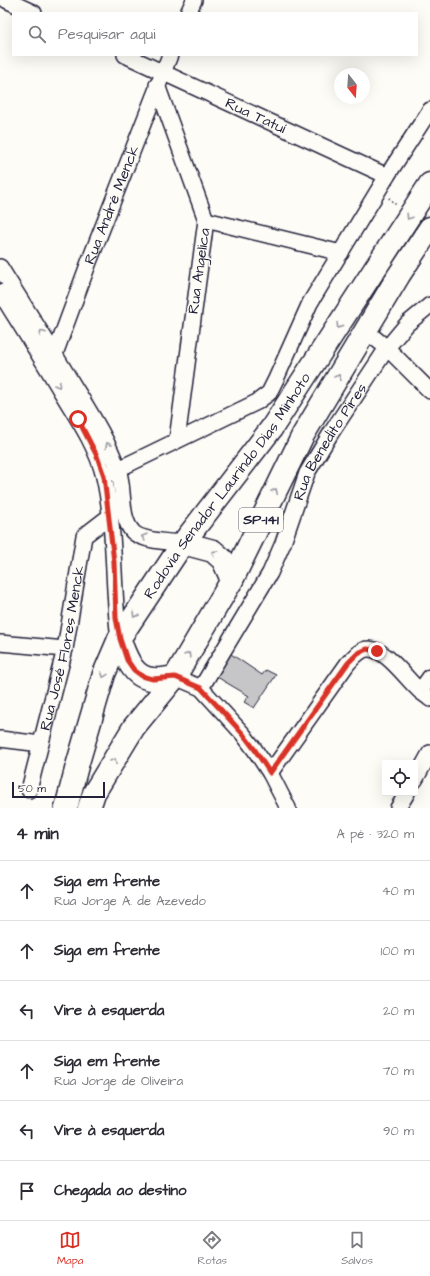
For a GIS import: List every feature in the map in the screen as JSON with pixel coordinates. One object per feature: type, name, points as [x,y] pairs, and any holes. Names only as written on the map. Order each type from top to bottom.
[{"type":"main road","name":"Rodovia Senador Laurindo Dias Minhoto","points":[[66,808],[76,766],[104,674],[120,639],[183,543],[271,429],[430,184]]},
{"type":"main road","name":"Rodovia Senador Laurindo Dias Minhoto","points":[[89,808],[94,793],[134,727],[175,677],[232,580],[303,435],[399,275],[430,228]]},
{"type":"main road","points":[[183,543],[213,551],[223,560],[232,580]]},
{"type":"main road","points":[[120,639],[127,660],[134,670],[142,676],[153,679],[175,677]]},
{"type":"street","points":[[6,0],[32,12]]},
{"type":"street","points":[[188,12],[194,0]]},
{"type":"street","name":"Rua Tatuí","points":[[126,56],[160,79],[384,182]]},
{"type":"street","name":"Rua André Menck","points":[[49,358],[89,262],[170,56]]},
{"type":"street","name":"Rua Angelica","points":[[160,79],[206,220],[177,440]]},
{"type":"street","points":[[105,483],[177,440],[257,402],[269,393],[310,303],[430,110]]},
{"type":"street","points":[[206,220],[341,253]]},
{"type":"street","points":[[0,267],[49,358],[97,456],[105,483],[110,516],[114,562],[116,618],[120,639]]},
{"type":"street","points":[[0,292],[96,422],[111,450],[120,475],[127,524],[134,534],[156,540],[183,543]]},
{"type":"street","name":"Rua Benedito Pires","points":[[201,688],[270,573],[283,543],[307,473],[331,433],[387,348],[407,324],[430,305]]},
{"type":"street","points":[[407,324],[430,314]]},
{"type":"street","points":[[366,331],[387,348],[430,391]]},
{"type":"street","points":[[269,393],[288,404]]},
{"type":"street","name":"Rua José Flores Menck","points":[[29,790],[65,649],[84,536],[110,516]]},
{"type":"street","points":[[0,643],[65,649]]},
{"type":"street","points":[[270,773],[348,663],[358,653],[367,649],[377,651],[388,659],[425,695],[430,677]]},
{"type":"street","points":[[175,677],[201,688],[243,734],[270,773],[288,808]]},
{"type":"street","points":[[0,739],[41,744]]},
{"type":"street","points":[[418,775],[430,753]]},
{"type":"path","points":[[384,182],[408,218]]},
{"type":"building","points":[[228,652],[262,675],[266,670],[276,675],[254,708],[244,702],[249,696],[217,677]]},
{"type":"route","points":[[78,419],[97,456],[104,476],[114,562],[116,618],[120,639],[127,660],[134,670],[142,676],[153,679],[175,677],[201,688],[243,734],[270,773],[348,663],[358,653],[367,649],[377,651]]}]
